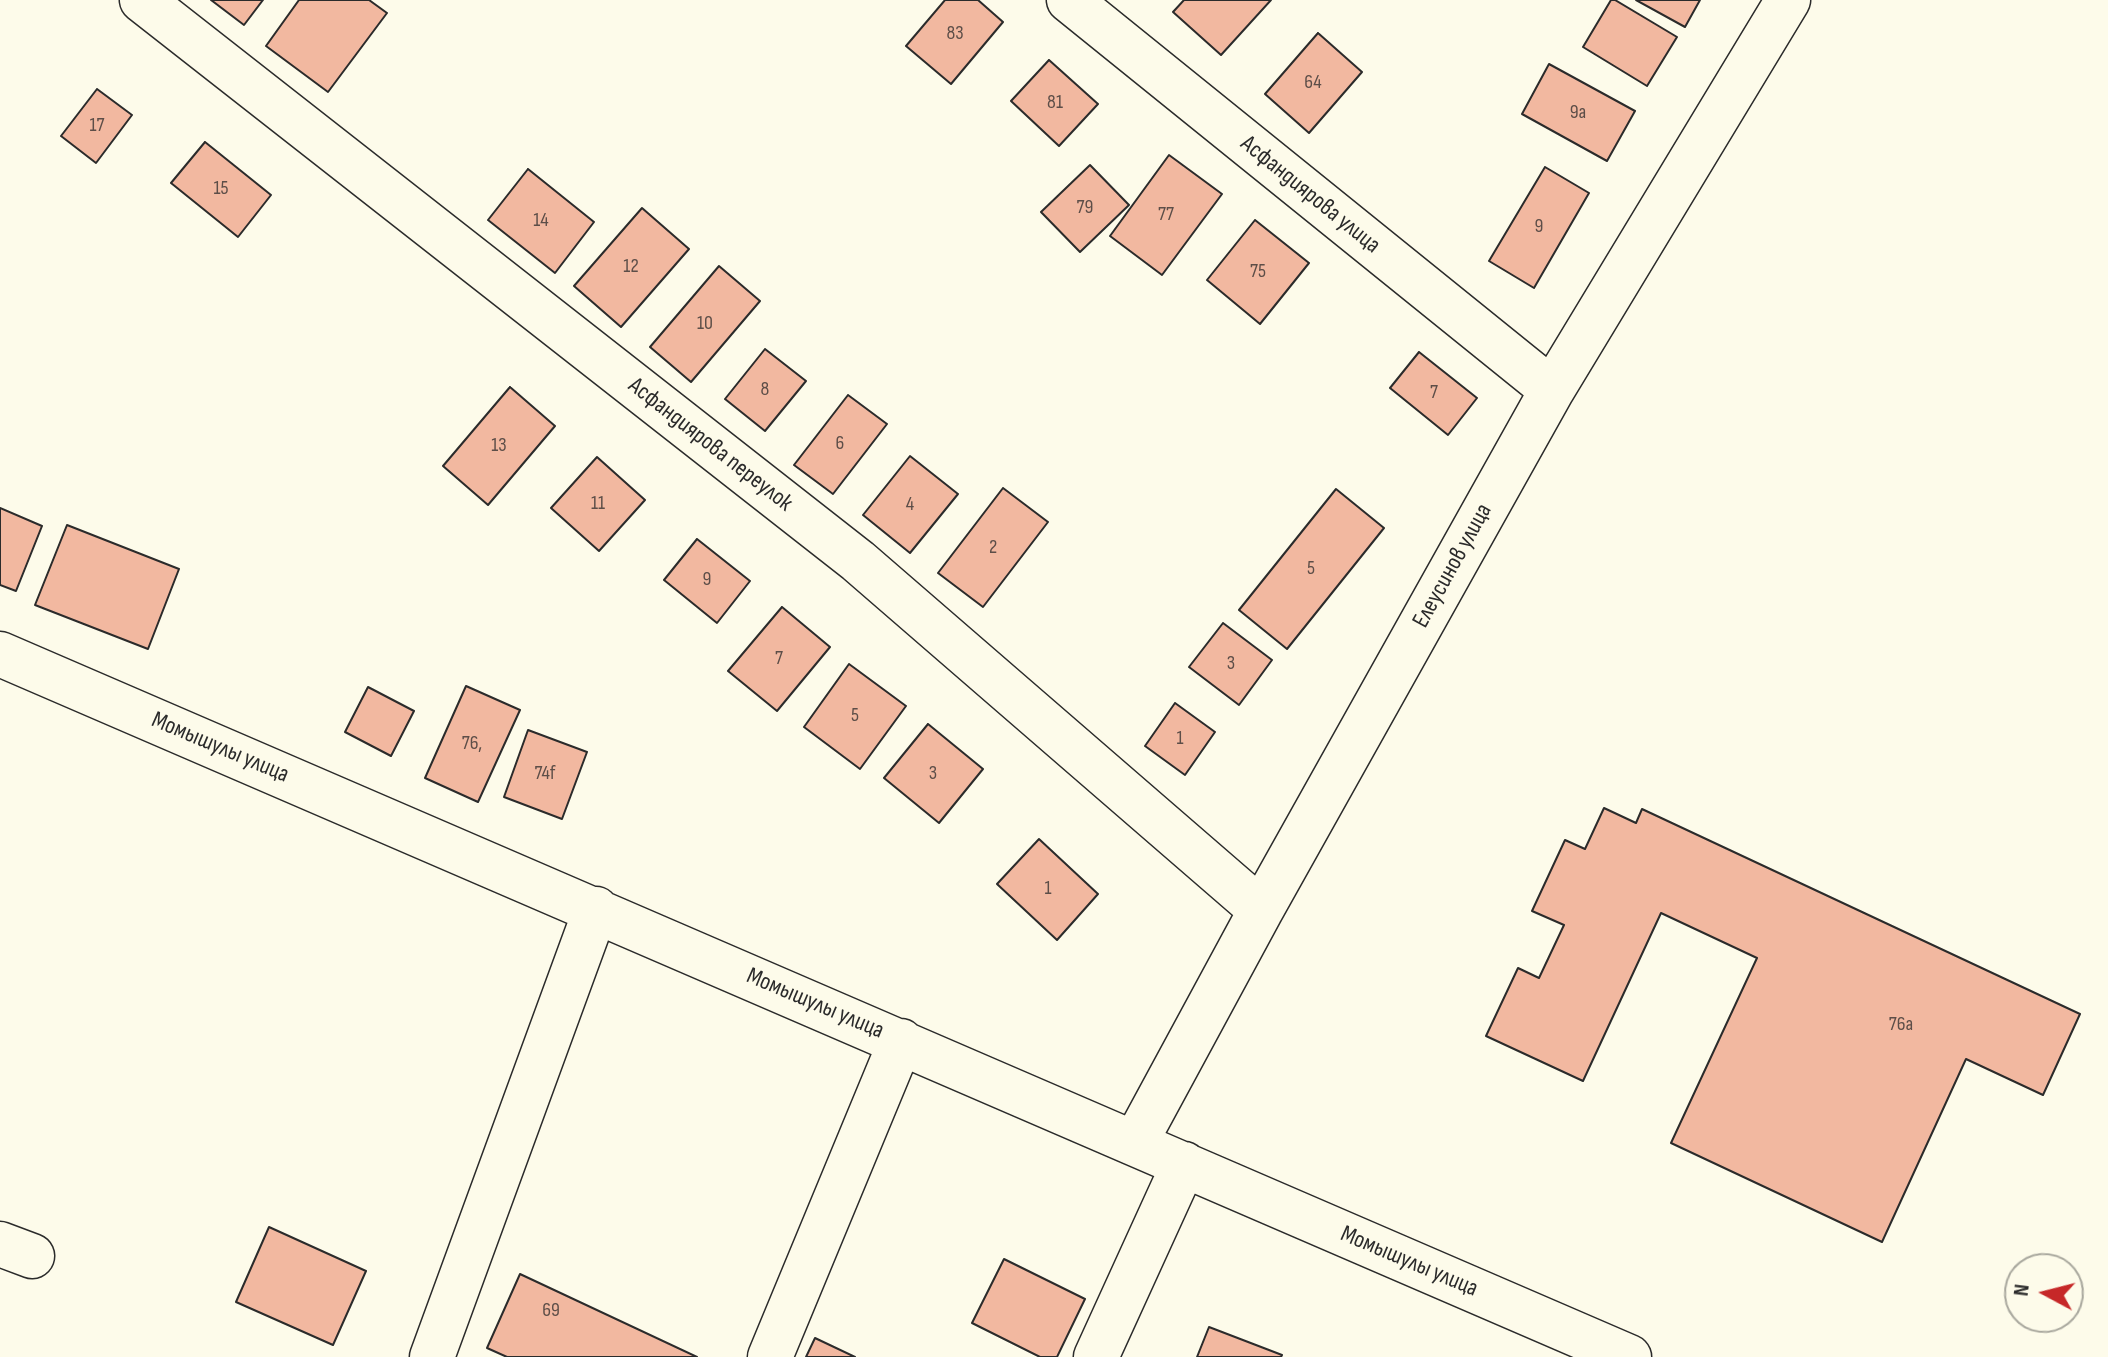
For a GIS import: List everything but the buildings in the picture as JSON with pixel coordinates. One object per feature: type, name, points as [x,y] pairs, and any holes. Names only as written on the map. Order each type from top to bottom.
[{"type":"street","name":"Асфандиярова переулок","points":[[142,0],[858,561],[1261,910]]},
{"type":"street","name":"Асфандиярова улица","points":[[1069,0],[1552,390]]},
{"type":"street","name":"Елеусинов улица","points":[[1135,1143],[1261,910],[1552,390],[1788,0]]},
{"type":"street","name":"Момышулы улица","points":[[0,654],[1184,1164],[1580,1347],[1629,1357]]},
{"type":"street","points":[[432,1357],[596,909]]},
{"type":"street","points":[[770,1357],[901,1041]]},
{"type":"street","points":[[1096,1357],[1184,1164]]}]
